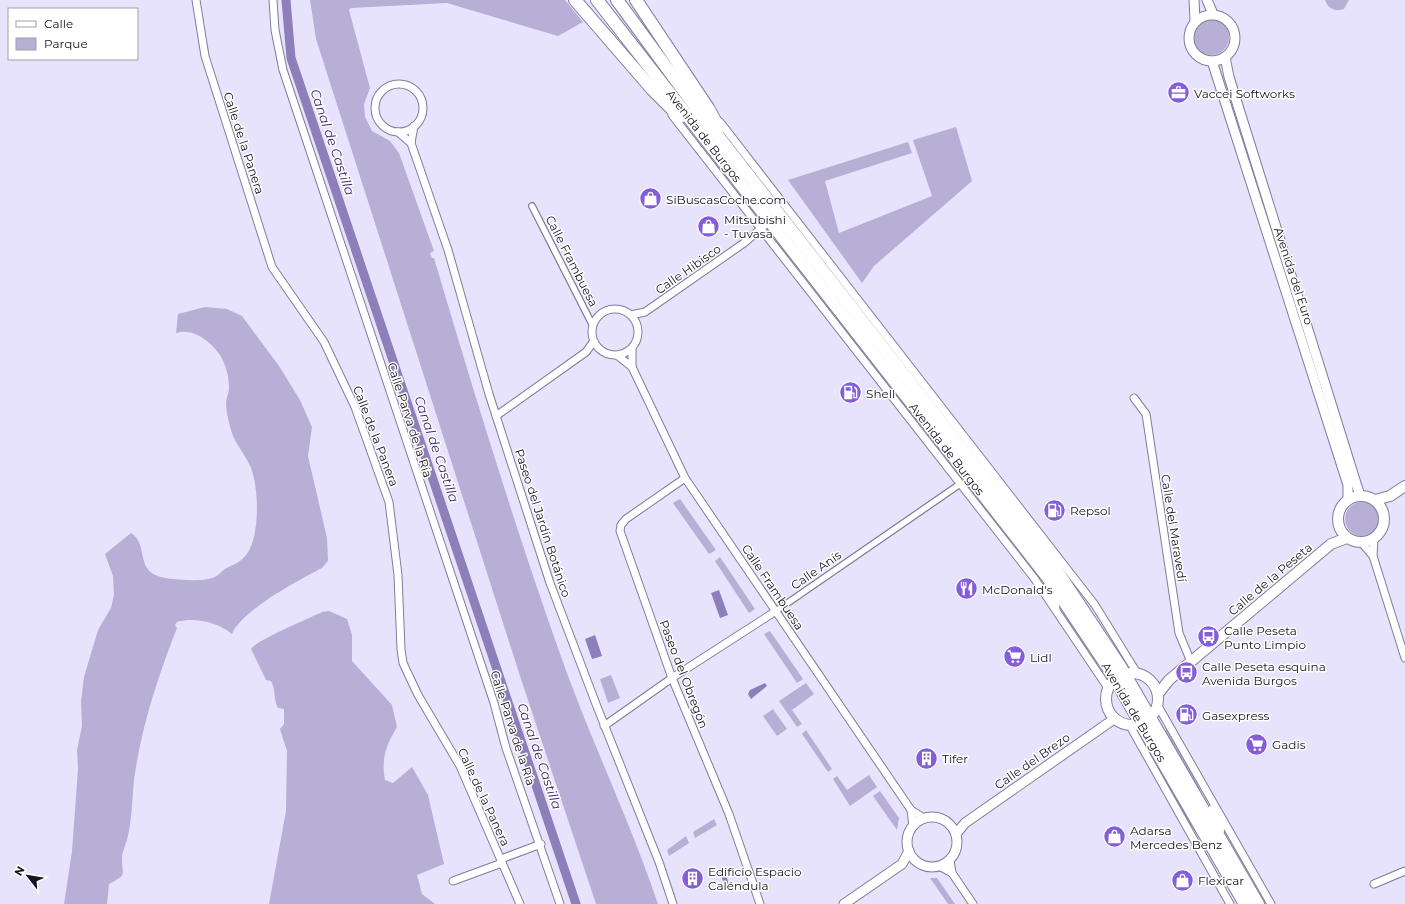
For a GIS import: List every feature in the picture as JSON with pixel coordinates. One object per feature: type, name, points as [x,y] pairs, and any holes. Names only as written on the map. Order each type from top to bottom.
[{"type":"highway","points":[[575,0],[652,89],[712,147]]},
{"type":"highway","name":"Avenida de Burgos","points":[[597,0],[827,295],[995,501],[1055,568],[1085,612],[1116,681]]},
{"type":"highway","name":"Avenida de Burgos","points":[[617,0],[731,152],[769,221],[883,347],[910,382],[978,480]]},
{"type":"highway","points":[[636,0],[708,108],[731,152]]},
{"type":"highway","name":"Avenida de Burgos","points":[[995,501],[1038,566],[1074,615],[1116,681],[1250,903]]},
{"type":"highway","name":"Avenida de Burgos","points":[[1141,723],[1219,837],[1250,903]]},
{"type":"main road","points":[[1375,500],[1382,508],[1384,517],[1383,526],[1374,539],[1362,543],[1355,542],[1343,534],[1338,515],[1341,507],[1348,500],[1360,496],[1375,500],[1390,496],[1405,486]]},
{"type":"main road","points":[[1382,508],[1390,496]]},
{"type":"main road","name":"Calle de la Peseta","points":[[1158,694],[1169,680],[1343,534]]},
{"type":"main road","points":[[1137,673],[1144,675],[1152,682],[1158,694],[1158,706],[1141,723],[1114,719],[1106,706],[1106,697],[1116,681],[1137,673]]},
{"type":"main road","points":[[1152,682],[1169,680]]},
{"type":"street","name":"Calle de la Panera","points":[[196,0],[205,56],[272,267],[324,342],[355,406],[389,502],[398,575],[403,664],[418,695],[460,766],[520,904]]},
{"type":"street","name":"Calle Parva de la Ría","points":[[273,0],[275,30],[283,70],[494,703],[506,748],[541,844],[560,904]]},
{"type":"street","points":[[1194,0],[1195,21],[1188,34],[1190,46],[1199,58],[1212,61],[1225,57],[1233,46],[1235,39],[1233,28],[1224,18],[1213,14],[1204,16],[1195,21]]},
{"type":"street","points":[[1207,0],[1213,14]]},
{"type":"street","name":"Avenida del Euro","points":[[1225,57],[1229,77],[1360,496]]},
{"type":"street","name":"Avenida del Euro","points":[[1212,61],[1348,485],[1348,500]]},
{"type":"street","points":[[398,132],[406,131],[414,126],[422,114],[422,106],[421,98],[410,87],[394,84],[380,93],[375,108],[379,122],[384,127],[398,132],[411,142]]},
{"type":"street","name":"Avenida de Burgos","points":[[652,89],[769,221],[845,337],[1034,578],[1056,610],[1116,681]]},
{"type":"street","name":"Avenida de Burgos","points":[[708,108],[859,299],[984,460],[1018,507],[1083,589],[1137,673]]},
{"type":"street","name":"Paseo del Jardín Botánico","points":[[414,126],[411,142],[448,250],[496,416],[550,583],[604,726],[659,862],[673,904]]},
{"type":"street","name":"Calle Frambuesa","points":[[532,206],[593,326]]},
{"type":"street","points":[[769,221],[783,210],[797,220]]},
{"type":"street","name":"Calle Hibisco","points":[[631,315],[645,312],[744,243],[769,221]]},
{"type":"street","points":[[827,295],[845,337]]},
{"type":"street","points":[[859,299],[883,347]]},
{"type":"street","points":[[638,327],[636,319],[623,310],[608,310],[601,314],[593,326],[594,342],[600,349],[611,355],[618,356],[632,349],[636,342],[638,327],[645,312]]},
{"type":"street","points":[[496,416],[586,352],[594,342]]},
{"type":"street","points":[[586,352],[600,349]]},
{"type":"street","name":"Calle Frambuesa","points":[[632,349],[632,367],[685,478],[911,810],[924,818]]},
{"type":"street","name":"Calle Frambuesa","points":[[618,356],[632,367]]},
{"type":"street","points":[[910,382],[953,420]]},
{"type":"street","name":"Calle del Maravedí","points":[[1134,398],[1146,414],[1179,634],[1191,662]]},
{"type":"street","points":[[952,473],[965,482],[978,480],[987,471],[984,460]]},
{"type":"street","name":"Paseo del Obregón","points":[[685,478],[626,519],[621,525],[620,531],[672,678],[729,814],[760,904]]},
{"type":"street","name":"Calle Anís","points":[[604,726],[672,678],[776,611],[960,484]]},
{"type":"street","points":[[990,523],[988,511],[995,501],[1008,499],[1018,507]]},
{"type":"street","points":[[1374,539],[1373,556],[1405,658]]},
{"type":"street","points":[[1362,543],[1373,556]]},
{"type":"street","points":[[1038,566],[1056,601],[1056,610]]},
{"type":"street","points":[[1055,568],[1083,589]]},
{"type":"street","name":"Avenida de Burgos","points":[[1158,706],[1271,904]]},
{"type":"street","name":"Calle del Brezo","points":[[956,834],[965,823],[1114,719]]},
{"type":"street","name":"Avenida de Burgos","points":[[1141,723],[1197,844],[1230,904]]},
{"type":"street","points":[[1204,786],[1221,828],[1219,837]]},
{"type":"street","name":"Calle Frambuesa","points":[[911,810],[913,826]]},
{"type":"street","points":[[844,904],[902,864],[909,851],[908,836],[913,826],[924,818],[936,817],[944,820],[951,825],[956,834],[957,846],[950,860],[939,866]]},
{"type":"street","name":"Calle del Brezo","points":[[951,825],[965,823]]},
{"type":"street","points":[[502,861],[541,844]]},
{"type":"street","points":[[1197,844],[1232,898],[1250,903],[1260,892],[1254,874]]},
{"type":"street","points":[[909,851],[918,862],[927,866],[939,866],[952,873]]},
{"type":"street","points":[[950,860],[952,873],[973,904]]},
{"type":"street","name":"Calle de la Panera","points":[[453,881],[502,861]]},
{"type":"street","points":[[902,864],[918,862]]},
{"type":"street","points":[[1374,884],[1405,871]]},
{"type":"green space","points":[[310,0],[565,0],[583,22],[558,36],[447,3],[351,8],[349,10],[370,88],[364,104],[365,117],[372,131],[390,141],[399,153],[434,251],[430,253],[432,258],[434,258],[494,455],[542,602],[583,715],[635,840],[658,904],[596,904],[520,676],[316,39]]},
{"type":"green space","points":[[1325,0],[1349,0],[1344,9],[1338,10],[1330,8]]},
{"type":"green space","points":[[1211,19],[1221,22],[1226,27],[1229,37],[1226,47],[1221,52],[1211,55],[1201,52],[1196,47],[1193,37],[1196,27],[1201,22]]},
{"type":"green space","points":[[956,127],[972,181],[874,266],[862,283],[788,180],[908,142],[912,153],[825,181],[839,233],[932,196],[913,140]]},
{"type":"green space","points":[[205,307],[227,309],[242,316],[279,366],[300,400],[312,427],[308,456],[327,538],[328,561],[322,568],[272,596],[247,615],[232,634],[220,626],[198,620],[177,622],[175,625],[177,628],[157,683],[141,741],[134,780],[130,825],[122,856],[123,874],[109,884],[107,904],[64,904],[72,851],[78,769],[77,750],[82,726],[81,701],[84,677],[98,630],[111,608],[114,595],[113,576],[105,554],[131,533],[136,537],[139,543],[144,562],[151,573],[169,579],[207,579],[216,577],[225,569],[242,559],[247,554],[254,536],[257,512],[256,488],[251,468],[233,436],[228,420],[226,399],[229,390],[229,381],[226,367],[219,354],[210,343],[191,333],[176,333],[178,314]]},
{"type":"green space","points":[[680,499],[716,550],[709,554],[673,503]]},
{"type":"green space","points":[[1359,502],[1365,502],[1374,507],[1378,513],[1378,525],[1374,531],[1365,536],[1359,536],[1350,531],[1345,522],[1345,516],[1350,507]]},
{"type":"green space","points":[[720,557],[755,609],[749,613],[715,561]]},
{"type":"green space","points":[[329,611],[347,619],[352,635],[352,661],[392,705],[397,727],[385,752],[385,780],[393,783],[412,767],[428,795],[444,864],[417,875],[422,894],[435,904],[269,904],[286,811],[287,751],[280,729],[284,724],[284,709],[278,708],[271,681],[266,680],[251,649],[255,645],[284,630],[322,612]]},
{"type":"green space","points":[[770,631],[803,679],[797,683],[764,634]]},
{"type":"green space","points":[[611,675],[620,698],[608,703],[600,679]]},
{"type":"green space","points":[[806,683],[814,694],[792,710],[802,724],[797,727],[779,701]]},
{"type":"green space","points":[[773,709],[787,729],[777,736],[763,716]]},
{"type":"green space","points":[[1168,729],[1198,783],[1201,796],[1164,731]]},
{"type":"green space","points":[[806,730],[832,769],[828,772],[802,734]]},
{"type":"green space","points":[[1146,741],[1204,843],[1187,821],[1143,743]]},
{"type":"green space","points":[[869,775],[877,787],[850,806],[833,779],[837,776],[847,790]]},
{"type":"green space","points":[[880,791],[899,818],[897,830],[873,796]]},
{"type":"green space","points":[[714,819],[717,825],[695,838],[693,832]]},
{"type":"green space","points":[[686,836],[689,843],[669,856],[667,850]]},
{"type":"green space","points":[[930,878],[937,878],[955,904],[948,904]]},
{"type":"shaded area","points":[[719,590],[728,615],[720,618],[711,593]]},
{"type":"shaded area","points":[[595,635],[602,656],[592,659],[585,639]]},
{"type":"shaded area","points":[[765,683],[767,686],[751,699],[748,694],[750,690]]},
{"type":"shaded area","points":[[724,867],[730,889],[727,890],[718,869]]},
{"type":"waterway","name":"Canal de Castilla","points":[[286,0],[291,58],[576,904]]},
{"type":"place","name":"Vaccei Softworks","points":[[1179,93]]},
{"type":"place","name":"SiBuscasCoche.com","points":[[651,199]]},
{"type":"place","name":"Mitsubishi - Tuvasa","points":[[709,226]]},
{"type":"place","name":"Shell","points":[[851,393]]},
{"type":"place","name":"Repsol","points":[[1055,510]]},
{"type":"place","name":"McDonald's","points":[[966,589]]},
{"type":"place","name":"Calle Peseta Punto Limpio","points":[[1209,637]]},
{"type":"place","name":"Lidl","points":[[1015,657]]},
{"type":"place","name":"Calle Peseta esquina Avenida Burgos","points":[[1186,673]]},
{"type":"place","name":"Gasexpress","points":[[1186,715]]},
{"type":"place","name":"Gadis","points":[[1256,744]]},
{"type":"place","name":"Tifer","points":[[926,758]]},
{"type":"place","name":"Adarsa Mercedes Benz","points":[[1115,837]]},
{"type":"place","name":"Edificio Espacio Caléndula","points":[[692,878]]},
{"type":"place","name":"Flexicar","points":[[1182,880]]}]
